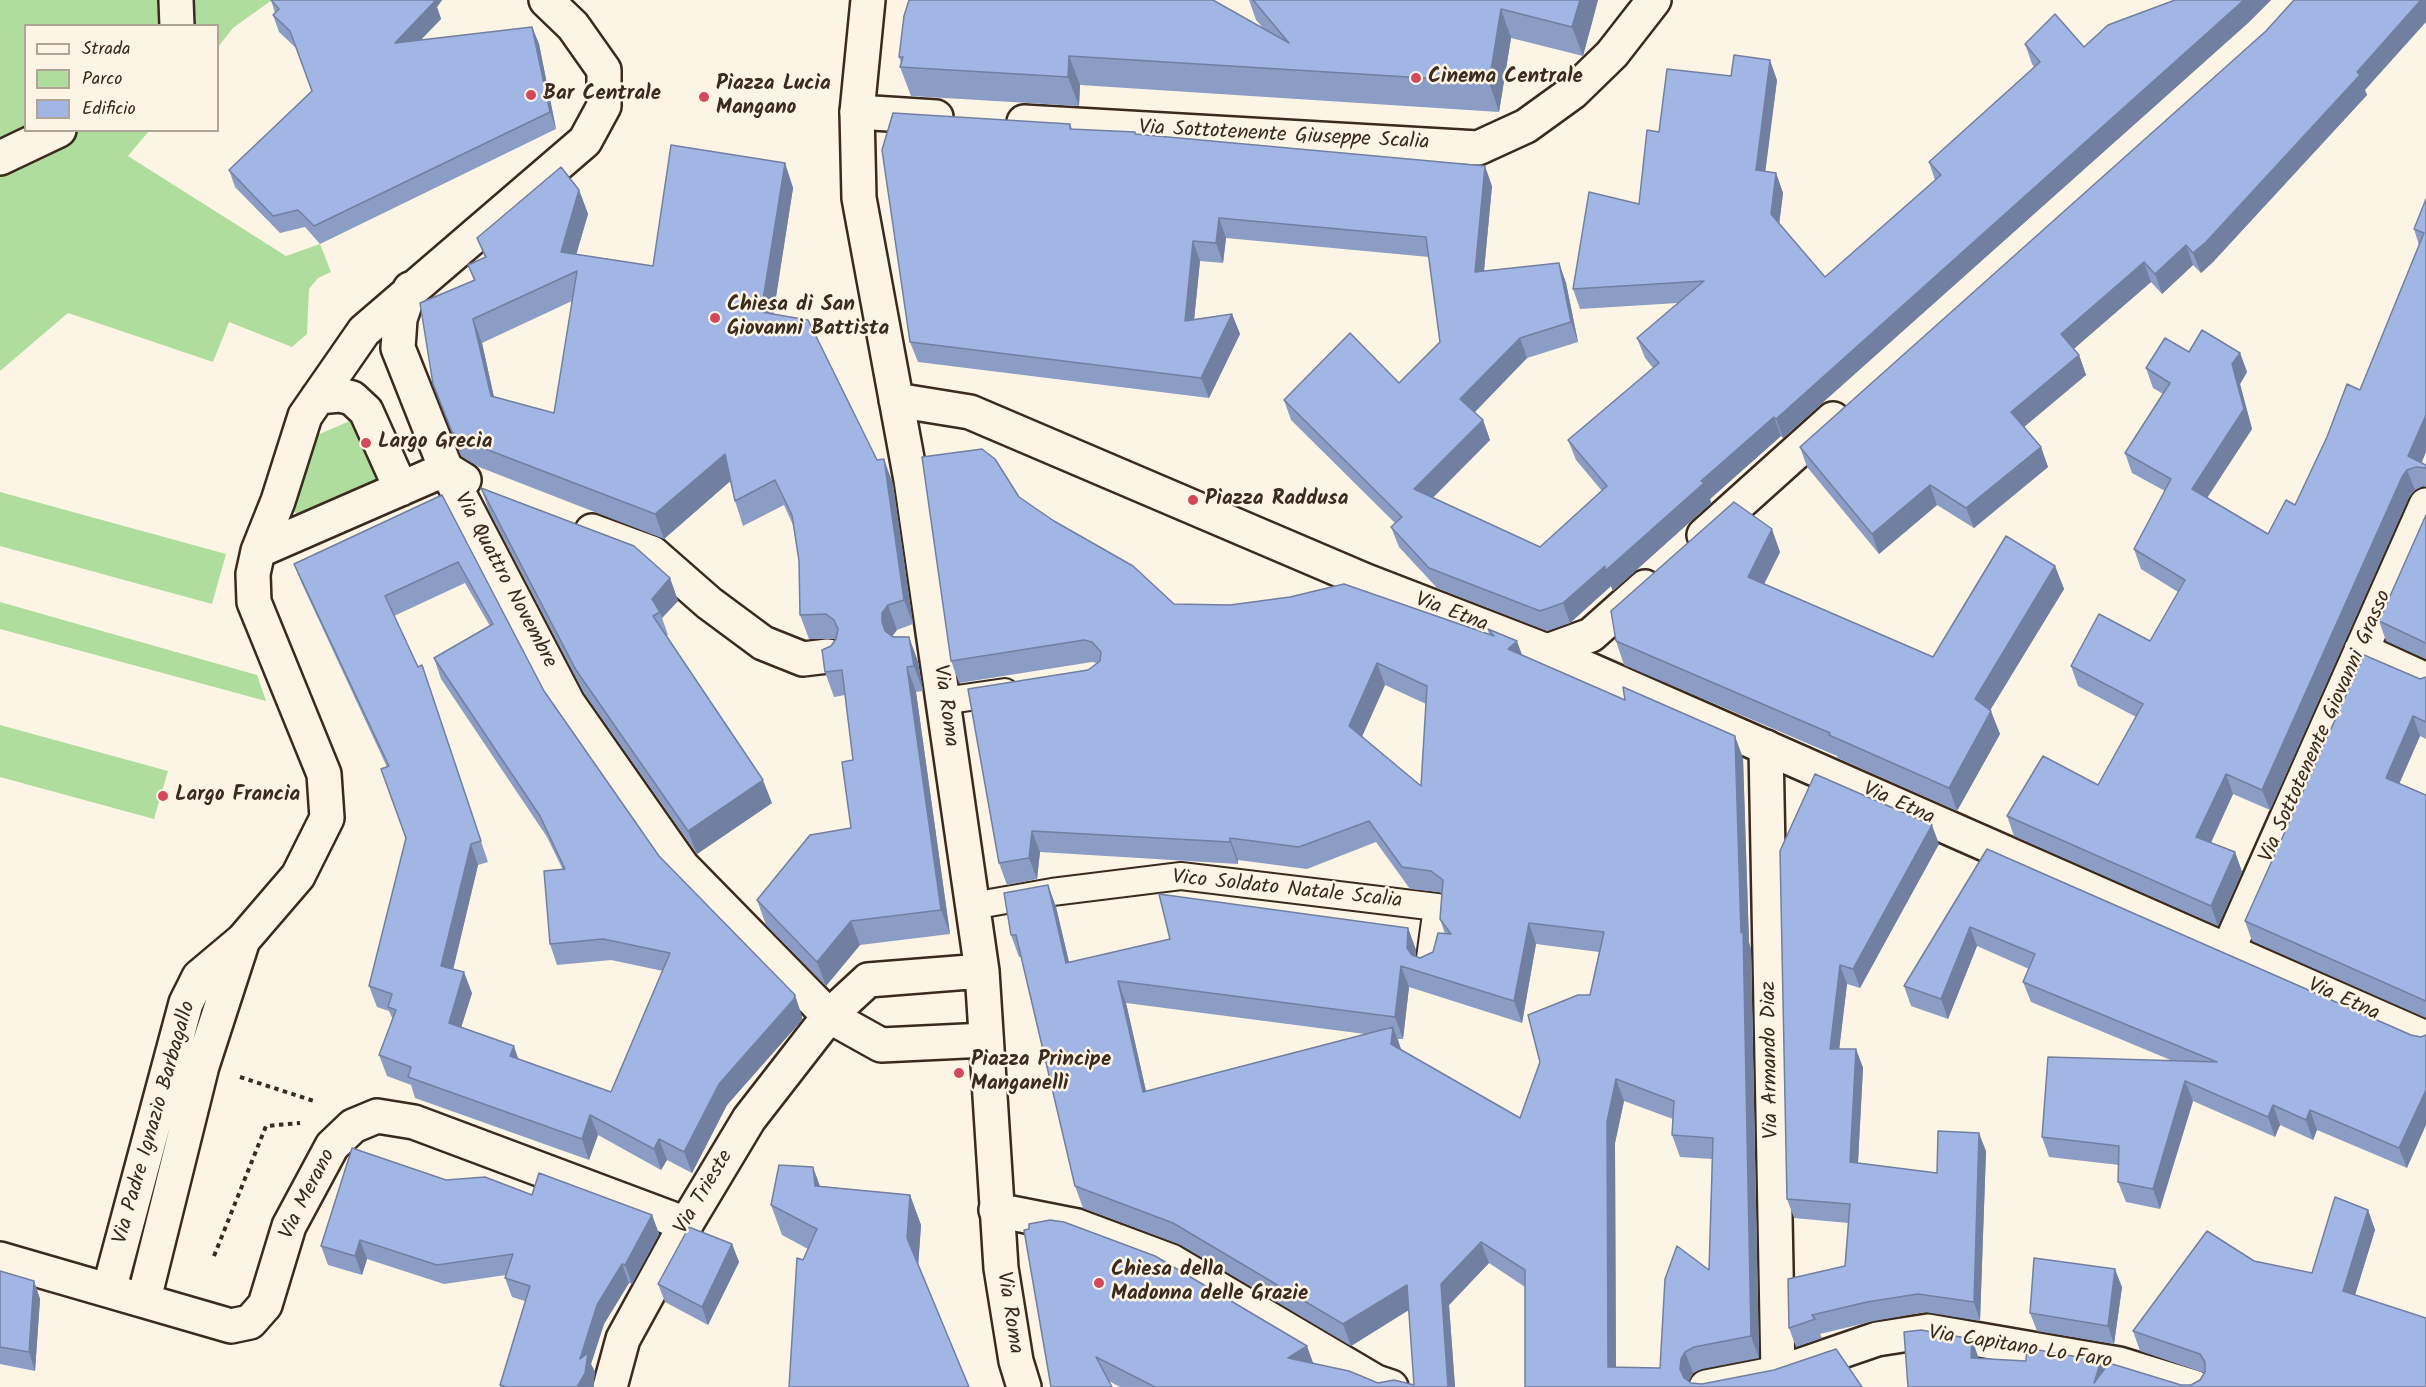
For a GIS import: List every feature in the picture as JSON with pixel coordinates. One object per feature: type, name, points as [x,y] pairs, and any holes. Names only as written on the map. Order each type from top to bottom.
[{"type":"street","points":[[176,0],[177,24]]},
{"type":"street","points":[[410,289],[585,141],[604,106],[604,70],[573,26],[546,0]]},
{"type":"street","points":[[868,0],[857,112],[964,118]]},
{"type":"street","name":"Via Sottotenente Giuseppe Scalia","points":[[1000,120],[1478,148],[1526,126],[1573,92],[1612,54],[1654,0]]},
{"type":"street","name":"Via Roma","points":[[857,112],[859,198],[911,480],[921,642],[943,701],[982,971],[997,1224],[1016,1361],[1024,1387]]},
{"type":"street","points":[[0,158],[55,132]]},
{"type":"street","name":"Via Padre Ignazio Barbagallo","points":[[109,1290],[186,1003],[199,977],[243,939],[298,876],[327,818],[324,774],[254,602],[253,574],[258,551],[278,501],[305,416],[364,331],[410,289]]},
{"type":"street","name":"Via Quattro Novembre","points":[[410,289],[400,320],[398,348],[446,469],[568,703],[682,866],[829,1016],[881,1045],[986,1040]]},
{"type":"street","points":[[318,397],[340,395],[352,398],[366,411],[401,489]]},
{"type":"street","points":[[1547,651],[1592,635],[1859,396]]},
{"type":"street","name":"Via Etna","points":[[896,400],[970,412],[1366,581],[1547,651],[2426,1038]]},
{"type":"street","points":[[258,551],[446,469],[471,484],[491,492]]},
{"type":"street","name":"Via Sottotenente Giovanni Grasso","points":[[2228,950],[2426,505]]},
{"type":"street","points":[[564,521],[652,553],[709,603],[764,643],[803,659],[828,656]]},
{"type":"street","points":[[2361,650],[2426,680]]},
{"type":"street","name":"Via Armando Diaz","points":[[1766,747],[1778,1373]]},
{"type":"street","name":"Via Padre Ignazio Barbagallo","points":[[144,1299],[202,1066],[243,939]]},
{"type":"street","name":"Via Trieste","points":[[610,1387],[623,1339],[686,1224],[749,1119],[829,1016],[868,980],[982,971]]},
{"type":"street","name":"Via Merano","points":[[0,1259],[231,1326],[250,1322],[265,1305],[289,1226],[332,1146],[353,1126],[377,1116],[414,1122],[686,1224]]},
{"type":"street","points":[[997,1224],[1077,1226],[1171,1261],[1376,1382],[1391,1387]]},
{"type":"street","name":"Via Capitano Lo Faro","points":[[1706,1387],[1778,1373],[1877,1339],[1928,1331],[2119,1364],[2194,1387]]},
{"type":"lane","points":[[943,701],[1024,688]]},
{"type":"lane","name":"Vico Soldato Natale Scalia","points":[[974,920],[1052,892],[1180,876],[1437,907],[1429,965]]},
{"type":"path","points":[[254,1082],[317,1102]]},
{"type":"path","points":[[214,1256],[267,1126],[300,1123]]},
{"type":"green space","points":[[0,0],[272,0],[233,28],[219,46],[219,24],[24,24],[24,132],[148,132],[128,156],[286,256],[320,244],[331,272],[318,278],[309,289],[307,334],[292,347],[229,322],[213,362],[68,313],[0,371]]},
{"type":"green space","points":[[352,420],[378,481],[303,517],[291,510],[315,436]]},
{"type":"green space","points":[[0,492],[226,554],[212,604],[0,546]]},
{"type":"green space","points":[[0,602],[257,675],[266,701],[0,629]]},
{"type":"green space","points":[[0,725],[168,771],[154,819],[0,777]]},
{"type":"building","points":[[271,0],[435,1],[395,43],[532,27],[550,112],[314,226],[298,210],[273,216],[229,170],[312,91],[290,31],[273,15],[279,9]]},
{"type":"building","points":[[909,0],[1213,0],[1289,43],[1253,0],[1580,0],[1572,27],[1501,9],[1489,82],[1069,56],[1068,77],[900,67],[903,57],[899,57],[904,16]]},
{"type":"building","points":[[2175,0],[2244,0],[1776,419],[1774,417],[1701,481],[1704,483],[1605,571],[1605,566],[1563,603],[1540,611],[1429,568],[1391,527],[1402,517],[1284,400],[1350,333],[1399,383],[1440,342],[1426,237],[1219,218],[1216,243],[1193,241],[1185,321],[1232,314],[1201,378],[910,342],[882,150],[893,113],[1070,124],[1070,129],[1135,132],[1135,134],[1485,166],[1475,272],[1559,263],[1571,322],[1520,338],[1460,399],[1483,420],[1414,489],[1540,547],[1607,486],[1568,440],[1659,363],[1637,338],[1704,281],[1573,289],[1589,192],[1639,204],[1647,130],[1659,132],[1667,69],[1731,76],[1734,55],[1770,60],[1756,170],[1776,173],[1771,214],[1825,277],[1941,175],[1929,162],[2040,62],[2025,44],[2055,14],[2084,47],[2108,25]]},
{"type":"building","points":[[2294,0],[2421,0],[2357,72],[2360,75],[2206,242],[2193,253],[2186,245],[2155,274],[2144,262],[2061,334],[2079,355],[2011,412],[2041,447],[1966,508],[1930,485],[1872,534],[1800,447],[2266,31]]},
{"type":"building","points":[[671,145],[785,163],[761,312],[808,320],[877,460],[884,459],[904,600],[888,605],[882,613],[882,622],[885,631],[893,637],[909,637],[914,666],[907,667],[941,910],[851,921],[817,962],[757,900],[810,835],[851,828],[842,762],[853,760],[842,670],[825,672],[822,650],[831,646],[836,639],[838,629],[834,620],[826,614],[800,615],[799,561],[792,515],[775,480],[735,501],[725,454],[655,514],[470,443],[452,432],[433,384],[420,303],[475,280],[468,265],[486,257],[477,238],[561,167],[579,190],[561,252],[653,266]],"holes":[[[577,271],[554,413],[491,396],[473,319]]]},
{"type":"building","points":[[2426,199],[2426,415],[2408,456],[2426,465],[2426,468],[2416,467],[2407,470],[2402,477],[2262,790],[2226,774],[2196,837],[2235,852],[2211,906],[2007,816],[2043,756],[2098,785],[2143,704],[2071,666],[2099,614],[2150,641],[2185,580],[2134,549],[2171,479],[2125,453],[2170,383],[2146,368],[2165,338],[2189,352],[2202,330],[2240,353],[2232,364],[2244,409],[2192,489],[2268,534],[2286,500],[2295,505],[2327,437],[2347,384],[2360,390],[2424,233],[2414,229]]},
{"type":"building","points":[[982,449],[995,459],[1019,497],[1054,521],[1133,566],[1174,604],[1230,605],[1290,597],[1344,584],[1494,636],[1488,629],[1517,641],[1508,649],[1625,700],[1623,687],[1735,736],[1741,933],[1743,928],[1751,1336],[1694,1347],[1685,1352],[1681,1359],[1680,1369],[1684,1378],[1691,1383],[1702,1384],[1774,1370],[1836,1349],[1862,1387],[1525,1387],[1525,1270],[1481,1242],[1441,1284],[1448,1387],[1155,1387],[1096,1357],[1112,1387],[1051,1387],[1024,1230],[1029,1229],[1029,1224],[1050,1220],[1064,1222],[1155,1256],[1307,1346],[1288,1358],[1349,1371],[1378,1383],[1394,1380],[1414,1385],[1407,1285],[1343,1324],[1173,1223],[1075,1186],[1016,935],[1011,935],[1004,893],[1048,885],[1066,963],[1170,939],[1159,894],[1408,928],[1407,948],[1412,955],[1420,958],[1433,952],[1438,933],[1451,934],[1440,919],[1443,880],[1431,871],[1402,867],[1369,821],[1299,847],[1230,838],[1230,842],[1032,831],[1029,858],[999,863],[968,689],[1088,670],[1100,661],[1101,652],[1092,642],[1084,640],[951,661],[922,457]],"holes":[[[1377,663],[1427,686],[1421,786],[1349,726]],[[1529,923],[1604,932],[1590,995],[1578,995],[1528,1015],[1540,1062],[1520,1118],[1391,1044],[1393,1027],[1143,1092],[1118,981],[1395,1017],[1401,966],[1514,1001]],[[1616,1079],[1674,1101],[1672,1135],[1713,1138],[1709,1270],[1677,1246],[1665,1279],[1660,1368],[1608,1367],[1607,1122]]]},
{"type":"building","points":[[481,488],[634,546],[670,578],[652,599],[660,612],[653,616],[763,780],[688,831],[576,670]]},
{"type":"building","points":[[442,495],[544,691],[659,856],[795,995],[794,999],[719,1084],[684,1152],[659,1139],[654,1149],[590,1115],[582,1139],[408,1077],[411,1067],[379,1055],[396,1010],[388,1007],[392,994],[369,986],[406,838],[381,769],[389,766],[294,564]],"holes":[[[458,562],[493,624],[434,658],[540,816],[565,869],[544,871],[550,944],[603,939],[670,953],[611,1092],[510,1056],[514,1046],[449,1023],[464,972],[441,966],[471,844],[481,841],[422,665],[418,667],[385,596]]]},
{"type":"building","points":[[1734,502],[1772,529],[1748,577],[1933,657],[2006,536],[2055,566],[1975,699],[1991,711],[1949,788],[1829,735],[1830,733],[1616,641],[1611,611]]},
{"type":"building","points":[[2426,515],[2426,643],[2379,621]]},
{"type":"building","points":[[2364,655],[2420,679],[2426,677],[2426,722],[2413,716],[2386,778],[2426,795],[2426,1001],[2245,921]]},
{"type":"building","points":[[1815,774],[1932,825],[1853,969],[1840,965],[1830,1049],[1856,1049],[1850,1162],[1937,1173],[1938,1131],[1979,1133],[1974,1302],[1918,1294],[1867,1302],[1812,1315],[1815,1319],[1789,1328],[1788,1279],[1845,1266],[1850,1204],[1787,1199],[1780,851]]},
{"type":"building","points":[[1987,849],[2411,1035],[2421,1037],[2426,1035],[2426,1090],[2399,1148],[2310,1110],[2306,1120],[2273,1105],[2268,1117],[2185,1081],[2153,1189],[2118,1182],[2119,1146],[2042,1137],[2048,1057],[2217,1062],[2023,982],[2035,954],[1970,927],[1941,999],[1904,986]]},
{"type":"building","points":[[352,1148],[446,1180],[485,1177],[532,1195],[539,1173],[652,1215],[625,1265],[622,1264],[597,1305],[580,1359],[588,1353],[585,1373],[577,1387],[507,1387],[500,1385],[530,1286],[505,1278],[513,1254],[437,1265],[360,1240],[355,1256],[321,1246]]},
{"type":"building","points":[[779,1165],[813,1167],[815,1186],[910,1195],[907,1238],[969,1387],[789,1387],[797,1258],[803,1260],[817,1229],[771,1205]]},
{"type":"building","points":[[2335,1197],[2368,1210],[2343,1291],[2426,1318],[2426,1387],[1908,1387],[1904,1332],[1921,1330],[1972,1339],[1971,1358],[2026,1361],[2027,1348],[2101,1361],[2094,1383],[2109,1363],[2181,1385],[2191,1385],[2200,1380],[2205,1372],[2205,1362],[2200,1354],[2133,1331],[2207,1231],[2254,1261],[2312,1273]]},
{"type":"building","points":[[689,1227],[732,1244],[702,1307],[658,1284]]},
{"type":"building","points":[[2034,1258],[2115,1269],[2108,1326],[2030,1313]]},
{"type":"building","points":[[0,1271],[34,1281],[29,1352],[0,1347]]},
{"type":"place","name":"Cinema Centrale","points":[[1416,78]]},
{"type":"place","name":"Bar Centrale","points":[[531,95]]},
{"type":"place","name":"Piazza Lucia Mangano","points":[[704,97]]},
{"type":"place","name":"Chiesa di San Giovanni Battista","points":[[715,318]]},
{"type":"place","name":"Largo Grecia","points":[[366,443]]},
{"type":"place","name":"Piazza Raddusa","points":[[1193,500]]},
{"type":"place","name":"Largo Francia","points":[[163,796]]},
{"type":"place","name":"Piazza Principe Manganelli","points":[[959,1073]]},
{"type":"place","name":"Chiesa della Madonna delle Grazie","points":[[1099,1283]]}]
